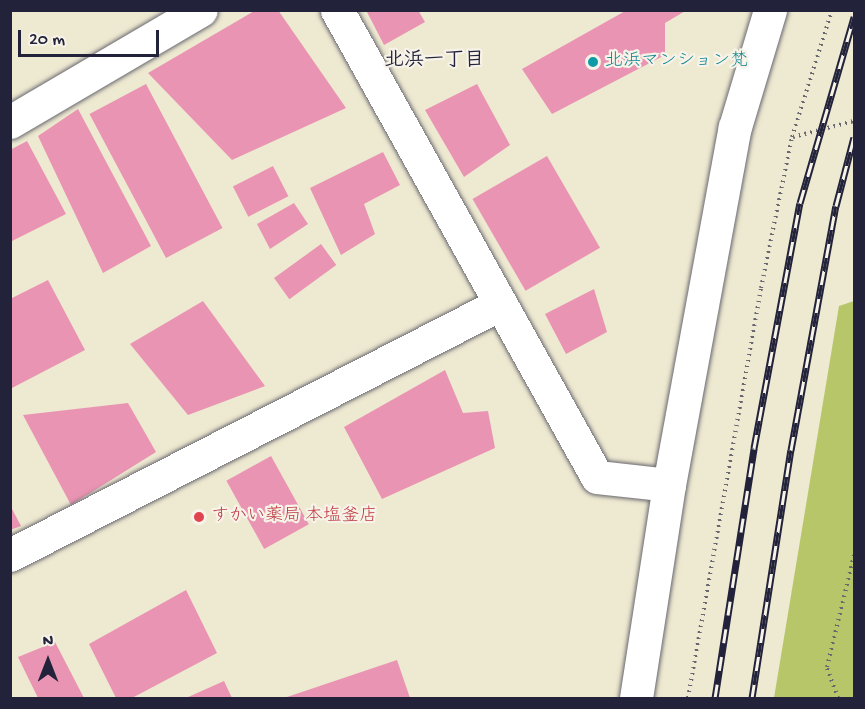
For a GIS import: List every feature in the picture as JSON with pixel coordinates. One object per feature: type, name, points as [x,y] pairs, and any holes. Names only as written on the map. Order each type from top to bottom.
[{"type":"street","points":[[15,110],[201,10]]},
{"type":"street","points":[[337,10],[597,477],[669,485]]},
{"type":"street","points":[[636,699],[669,485],[735,127],[770,10]]},
{"type":"street","points":[[10,555],[500,303]]},
{"type":"path","points":[[688,699],[760,288],[792,137],[832,10]]},
{"type":"path","points":[[792,137],[855,121]]},
{"type":"path","points":[[838,699],[827,667],[855,555]]},
{"type":"green space","points":[[854,301],[854,698],[774,698],[839,306]]},
{"type":"building","points":[[256,10],[278,10],[346,108],[232,160],[148,73]]},
{"type":"building","points":[[370,10],[418,10],[425,22],[384,45],[367,12]]},
{"type":"building","name":"北浜マンション梵","points":[[627,10],[687,10],[665,23],[665,55],[552,114],[522,69]]},
{"type":"building","points":[[146,84],[223,228],[166,258],[89,114]]},
{"type":"building","points":[[477,84],[510,145],[464,177],[425,110]]},
{"type":"building","points":[[78,109],[151,246],[103,273],[38,136]]},
{"type":"building","points":[[27,141],[66,214],[10,242],[10,150]]},
{"type":"building","points":[[383,152],[400,185],[364,204],[375,234],[341,255],[310,188]]},
{"type":"building","points":[[547,156],[600,248],[526,291],[473,199]]},
{"type":"building","points":[[273,166],[288,196],[248,217],[233,186]]},
{"type":"building","points":[[294,203],[308,224],[270,249],[257,224]]},
{"type":"building","points":[[321,244],[336,265],[289,299],[274,278]]},
{"type":"building","points":[[48,280],[85,350],[10,389],[10,299]]},
{"type":"building","points":[[594,289],[607,332],[566,354],[545,314]]},
{"type":"building","points":[[203,301],[265,386],[188,415],[130,344]]},
{"type":"building","points":[[445,370],[463,413],[488,411],[495,448],[382,499],[344,427]]},
{"type":"building","points":[[128,403],[156,452],[71,505],[23,415]]},
{"type":"building","points":[[271,456],[309,524],[264,549],[226,481]]},
{"type":"building","points":[[10,505],[21,526],[10,530]]},
{"type":"building","points":[[186,590],[217,653],[132,698],[116,698],[89,644]]},
{"type":"building","points":[[55,642],[84,698],[38,698],[18,657]]},
{"type":"building","points":[[397,660],[410,698],[284,698]]},
{"type":"building","points":[[224,681],[232,698],[186,698]]},
{"type":"railway","points":[[715,698],[754,448],[800,203],[854,17]]},
{"type":"railway","points":[[752,698],[791,450],[836,206],[854,137]]},
{"type":"place","name":"北浜マンション梵","points":[[593,62]]},
{"type":"place","name":"すかい薬局 本塩釜店","points":[[199,517]]},
{"type":"district","name":"北浜一丁目","points":[[434,61]]}]
